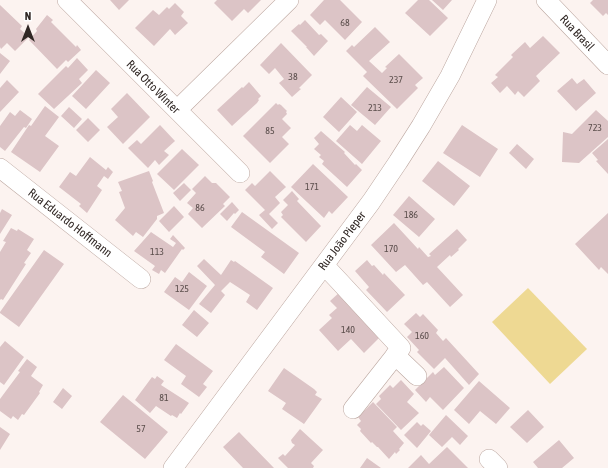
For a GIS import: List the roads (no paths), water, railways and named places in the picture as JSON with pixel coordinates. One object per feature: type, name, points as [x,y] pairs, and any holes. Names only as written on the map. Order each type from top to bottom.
[{"type":"street","name":"Rua Otto Winter","points":[[67,0],[240,173]]},
{"type":"street","points":[[177,110],[289,0]]},
{"type":"street","name":"Rua João Pieper","points":[[173,468],[371,202],[421,126],[450,76],[487,0]]},
{"type":"street","name":"Rua Brasil","points":[[546,0],[608,65]]},
{"type":"street","name":"Rua Eduardo Hoffmann","points":[[0,168],[141,279]]},
{"type":"street","points":[[324,265],[401,348],[353,409]]},
{"type":"street","points":[[395,355],[417,376]]}]
